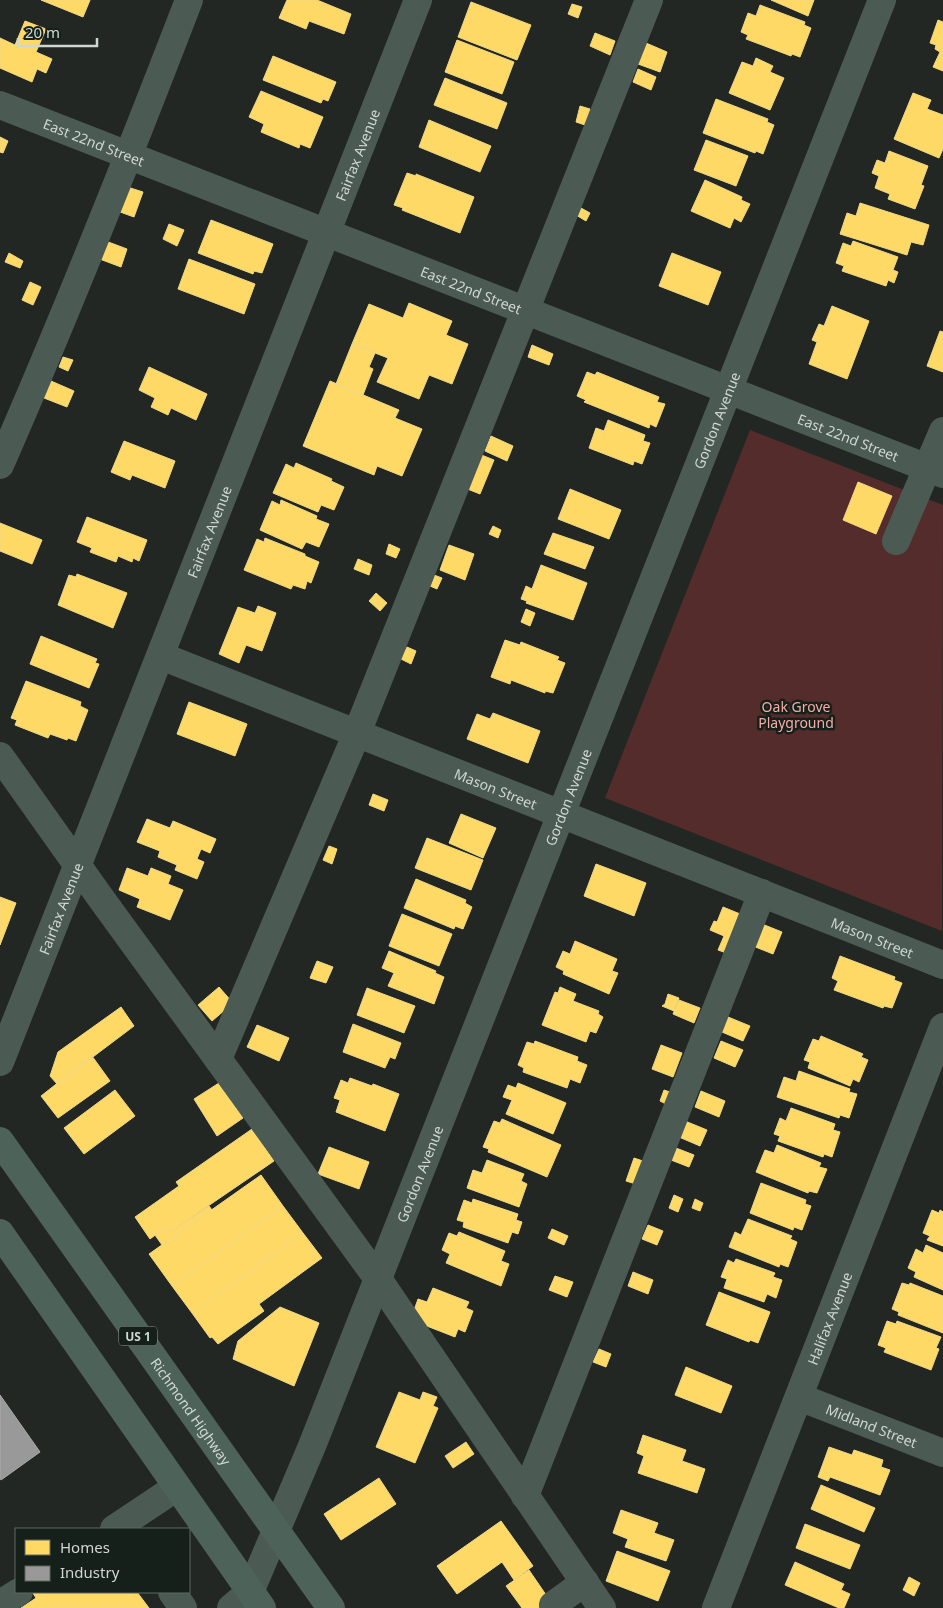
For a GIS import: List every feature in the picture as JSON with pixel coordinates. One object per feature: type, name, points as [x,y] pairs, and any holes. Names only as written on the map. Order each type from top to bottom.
[{"type":"main road","name":"Richmond Highway","points":[[0,1141],[331,1608]]},
{"type":"main road","points":[[2,1238],[177,1487],[248,1603]]},
{"type":"street","points":[[0,465],[34,388],[129,156],[189,0]]},
{"type":"street","name":"Fairfax Avenue","points":[[0,1062],[7,1016],[78,866],[418,0]]},
{"type":"street","points":[[218,1059],[357,733],[649,0]]},
{"type":"street","name":"Gordon Avenue","points":[[248,1603],[312,1446],[882,0]]},
{"type":"street","name":"East 22nd Street","points":[[0,105],[936,472]]},
{"type":"street","points":[[896,541],[936,472],[943,431]]},
{"type":"street","name":"Mason Street","points":[[161,656],[943,965]]},
{"type":"street","points":[[0,756],[378,1279],[602,1608]]},
{"type":"street","points":[[525,1496],[762,893]]},
{"type":"street","name":"Halifax Avenue","points":[[716,1608],[943,1028]]},
{"type":"street","name":"Midland Street","points":[[799,1397],[943,1454]]},
{"type":"street","points":[[121,1527],[177,1487]]},
{"type":"street","points":[[553,1605],[584,1582]]},
{"type":"street","points":[[0,1604],[17,1593]]},
{"type":"street","points":[[173,1593],[183,1608]]},
{"type":"green space","name":"Oak Grove Playground","points":[[750,430],[943,505],[942,931],[605,798]]},
{"type":"building: Homes","points":[[41,0],[90,0],[83,17]]},
{"type":"building: Homes","points":[[287,0],[317,0],[351,14],[344,34],[309,21],[306,29],[279,18]]},
{"type":"building: Homes","points":[[771,0],[814,0],[808,16]]},
{"type":"building: Homes","points":[[471,2],[531,25],[517,60],[458,37]]},
{"type":"building: Homes","points":[[572,4],[582,7],[578,18],[568,14]]},
{"type":"building: Homes","points":[[760,5],[805,22],[804,25],[811,28],[800,57],[792,54],[791,56],[746,39],[748,35],[741,32],[748,13],[756,16]]},
{"type":"building: Homes","points":[[938,20],[943,22],[943,71],[933,67],[940,52],[935,49],[936,45],[930,43]]},
{"type":"building: Homes","points":[[25,21],[46,29],[36,52],[52,59],[46,73],[37,69],[32,82],[0,68],[0,38],[15,45]]},
{"type":"building: Homes","points":[[595,33],[615,41],[610,55],[590,46]]},
{"type":"building: Homes","points":[[457,40],[514,62],[502,94],[445,72]]},
{"type":"building: Homes","points":[[646,43],[667,52],[660,72],[638,64]]},
{"type":"building: Homes","points":[[273,56],[336,82],[328,101],[323,99],[321,103],[263,80]]},
{"type":"building: Homes","points":[[756,58],[773,66],[770,72],[784,78],[770,110],[729,93],[742,62],[753,66]]},
{"type":"building: Homes","points":[[638,69],[656,77],[651,90],[633,82]]},
{"type":"building: Homes","points":[[445,78],[507,103],[497,129],[434,105]]},
{"type":"building: Homes","points":[[261,91],[323,117],[310,148],[300,144],[299,148],[261,132],[264,124],[249,117]]},
{"type":"building: Homes","points":[[913,93],[931,100],[927,109],[943,115],[943,149],[939,158],[894,139]]},
{"type":"building: Homes","points":[[716,99],[768,119],[767,122],[774,125],[763,154],[756,151],[755,153],[703,133]]},
{"type":"building: Homes","points":[[580,106],[590,109],[585,125],[576,122]]},
{"type":"building: Homes","points":[[429,120],[491,146],[480,172],[419,147]]},
{"type":"building: Homes","points":[[0,137],[8,141],[3,153],[0,152]]},
{"type":"building: Homes","points":[[706,140],[748,156],[736,186],[694,170]]},
{"type":"building: Homes","points":[[889,151],[928,166],[921,185],[924,186],[915,209],[888,199],[890,194],[875,188],[879,176],[872,173],[877,160],[885,163]]},
{"type":"building: Homes","points":[[407,173],[416,176],[416,174],[474,197],[460,233],[394,205]]},
{"type":"building: Homes","points":[[705,180],[742,197],[741,200],[750,204],[741,222],[734,218],[730,228],[691,211]]},
{"type":"building: Homes","points":[[118,184],[143,192],[134,217],[109,208]]},
{"type":"building: Homes","points":[[860,203],[929,225],[923,245],[911,242],[907,255],[840,234],[847,213],[856,216]]},
{"type":"building: Homes","points":[[581,208],[590,213],[586,221],[576,215]]},
{"type":"building: Homes","points":[[211,220],[273,244],[262,273],[254,271],[253,274],[198,253]]},
{"type":"building: Homes","points":[[169,224],[184,230],[177,246],[163,239]]},
{"type":"building: Homes","points":[[103,240],[127,249],[121,267],[97,258]]},
{"type":"building: Homes","points":[[853,241],[898,257],[893,270],[898,272],[894,283],[888,280],[886,286],[842,271],[844,266],[836,263],[843,243],[851,246]]},
{"type":"building: Homes","points":[[9,253],[23,261],[20,268],[5,262]]},
{"type":"building: Homes","points":[[672,253],[721,272],[708,305],[659,286]]},
{"type":"building: Homes","points":[[189,259],[255,284],[244,314],[178,289]]},
{"type":"building: Homes","points":[[30,282],[41,287],[33,305],[22,300]]},
{"type":"building: Homes","points":[[409,303],[452,321],[446,335],[468,344],[452,384],[429,375],[419,399],[377,382],[388,358],[352,344],[369,304],[403,318]]},
{"type":"building: Homes","points":[[832,306],[869,321],[847,379],[809,364],[817,342],[812,340],[819,324],[824,326]]},
{"type":"building: Homes","points":[[940,331],[943,332],[943,372],[927,366]]},
{"type":"building: Homes","points":[[352,344],[375,353],[369,367],[373,369],[363,395],[336,384]]},
{"type":"building: Homes","points":[[532,345],[553,354],[549,365],[528,357]]},
{"type":"building: Homes","points":[[63,357],[73,360],[68,371],[59,367]]},
{"type":"building: Homes","points":[[149,367],[207,394],[196,420],[171,408],[168,415],[151,407],[155,398],[139,390]]},
{"type":"building: Homes","points":[[587,372],[595,375],[597,372],[659,397],[657,402],[665,404],[656,427],[650,424],[649,428],[584,402],[586,400],[577,396]]},
{"type":"building: Homes","points":[[51,381],[74,391],[67,407],[44,398]]},
{"type":"building: Homes","points":[[330,381],[399,410],[395,418],[422,429],[402,476],[377,466],[374,475],[303,446]]},
{"type":"building: Homes","points":[[608,420],[645,435],[643,441],[650,443],[642,464],[634,461],[633,465],[589,448],[596,428],[604,431]]},
{"type":"building: Homes","points":[[491,436],[513,446],[507,461],[485,451]]},
{"type":"building: Homes","points":[[124,441],[175,461],[165,488],[132,475],[130,480],[111,472]]},
{"type":"building: Homes","points":[[479,454],[494,460],[480,494],[465,488]]},
{"type":"building: Homes","points":[[296,463],[332,479],[331,481],[344,487],[334,510],[321,505],[318,512],[273,493],[286,464],[294,468]]},
{"type":"building: Homes","points":[[858,482],[892,496],[876,534],[843,520]]},
{"type":"building: Homes","points":[[570,489],[621,510],[609,539],[558,519]]},
{"type":"building: Homes","points":[[281,500],[317,516],[316,519],[329,524],[319,547],[306,542],[302,549],[260,530],[272,501],[280,505]]},
{"type":"building: Homes","points":[[87,517],[147,540],[139,561],[133,558],[132,562],[118,556],[116,562],[90,552],[92,548],[77,542]]},
{"type":"building: Homes","points":[[0,523],[42,540],[32,564],[0,551]]},
{"type":"building: Homes","points":[[493,526],[501,530],[498,538],[489,534]]},
{"type":"building: Homes","points":[[553,533],[594,547],[585,569],[544,554]]},
{"type":"building: Homes","points":[[265,538],[305,554],[305,556],[319,562],[311,583],[307,581],[305,589],[293,585],[291,589],[244,570],[257,539],[264,542]]},
{"type":"building: Homes","points":[[389,544],[400,549],[396,558],[386,554]]},
{"type":"building: Homes","points":[[449,545],[474,554],[465,580],[440,570]]},
{"type":"building: Homes","points":[[358,559],[372,565],[369,575],[354,569]]},
{"type":"building: Homes","points":[[541,565],[587,583],[573,620],[526,603],[527,601],[521,599],[526,586],[532,589]]},
{"type":"building: Homes","points":[[77,574],[127,593],[113,628],[58,605],[69,575],[76,577]]},
{"type":"building: Homes","points":[[434,575],[442,578],[437,589],[430,586]]},
{"type":"building: Homes","points":[[376,593],[387,603],[380,611],[369,601]]},
{"type":"building: Homes","points":[[258,606],[276,613],[262,651],[246,645],[239,663],[219,654],[238,607],[255,613]]},
{"type":"building: Homes","points":[[526,609],[535,613],[530,626],[521,622]]},
{"type":"building: Homes","points":[[41,636],[97,659],[95,663],[99,664],[89,688],[30,664]]},
{"type":"building: Homes","points":[[505,640],[520,645],[521,642],[559,657],[557,660],[565,663],[553,693],[545,691],[545,693],[511,680],[510,684],[491,677]]},
{"type":"building: Homes","points":[[407,647],[416,651],[411,664],[401,659]]},
{"type":"building: Homes","points":[[26,681],[81,702],[80,706],[88,710],[76,741],[50,734],[48,738],[15,725],[17,720],[11,718]]},
{"type":"building: Homes","points":[[189,702],[247,724],[235,756],[177,734]]},
{"type":"building: Homes","points":[[493,713],[540,731],[528,763],[467,739],[477,714],[490,719]]},
{"type":"building: Homes","points":[[373,794],[388,800],[384,811],[369,805]]},
{"type":"building: Homes","points":[[461,814],[496,828],[483,858],[449,843]]},
{"type":"building: Homes","points":[[147,819],[170,828],[173,821],[216,839],[210,853],[201,849],[197,859],[204,862],[197,879],[175,870],[177,865],[158,857],[160,851],[137,842]]},
{"type":"building: Homes","points":[[427,838],[483,860],[471,890],[415,868]]},
{"type":"building: Homes","points":[[329,846],[337,849],[332,864],[323,860]]},
{"type":"building: Homes","points":[[596,864],[646,883],[634,916],[584,896]]},
{"type":"building: Homes","points":[[127,868],[148,876],[151,868],[171,876],[168,884],[183,890],[170,920],[137,907],[140,899],[119,890]]},
{"type":"building: Homes","points":[[416,879],[466,900],[465,903],[472,907],[463,929],[455,926],[454,929],[404,908]]},
{"type":"building: Homes","points":[[0,897],[16,903],[0,945]]},
{"type":"building: Homes","points":[[723,907],[745,916],[729,954],[718,950],[724,936],[710,930],[714,921],[717,922]]},
{"type":"building: Homes","points":[[402,914],[452,934],[439,966],[389,946]]},
{"type":"building: Homes","points":[[762,924],[782,932],[773,954],[753,946]]},
{"type":"building: Homes","points":[[575,941],[617,959],[612,971],[618,973],[609,994],[563,974],[564,971],[556,967],[563,951],[570,954]]},
{"type":"building: Homes","points":[[389,951],[436,971],[435,973],[444,977],[434,1004],[388,986],[394,973],[382,968]]},
{"type":"building: Homes","points":[[840,956],[895,977],[894,980],[902,983],[892,1008],[884,1006],[883,1008],[834,990],[838,981],[832,978]]},
{"type":"building: Homes","points":[[317,961],[333,967],[326,983],[310,978]]},
{"type":"building: Homes","points":[[219,987],[233,1003],[212,1021],[198,1005]]},
{"type":"building: Homes","points":[[560,987],[576,994],[573,1001],[599,1011],[598,1014],[603,1017],[596,1033],[590,1031],[586,1042],[542,1025],[555,992],[558,993]]},
{"type":"building: Homes","points":[[367,988],[415,1006],[404,1033],[357,1015]]},
{"type":"building: Homes","points":[[668,994],[679,998],[674,1011],[662,1006],[665,1004]]},
{"type":"building: Homes","points":[[679,1000],[700,1008],[694,1023],[673,1014]]},
{"type":"building: Homes","points":[[121,1007],[134,1026],[57,1084],[50,1076],[58,1052]]},
{"type":"building: Homes","points":[[728,1017],[750,1026],[743,1041],[722,1032]]},
{"type":"building: Homes","points":[[353,1024],[401,1043],[395,1059],[390,1057],[385,1068],[343,1052]]},
{"type":"building: Homes","points":[[257,1025],[289,1038],[279,1061],[247,1047]]},
{"type":"building: Homes","points":[[821,1036],[863,1054],[861,1057],[868,1060],[859,1082],[853,1079],[850,1086],[808,1068],[810,1062],[804,1060],[813,1039],[819,1041]]},
{"type":"building: Homes","points":[[535,1041],[578,1057],[577,1061],[587,1065],[580,1083],[570,1079],[567,1088],[523,1072],[524,1068],[518,1065],[527,1042],[534,1044]]},
{"type":"building: Homes","points":[[721,1041],[743,1050],[735,1067],[714,1058]]},
{"type":"building: Homes","points":[[661,1045],[682,1053],[673,1077],[652,1069]]},
{"type":"building: Homes","points":[[92,1056],[110,1081],[58,1118],[41,1096]]},
{"type":"building: Homes","points":[[799,1071],[850,1089],[849,1092],[857,1094],[849,1118],[840,1115],[839,1118],[777,1097],[784,1077],[796,1081]]},
{"type":"building: Homes","points":[[350,1078],[399,1094],[385,1131],[336,1112],[340,1100],[334,1098],[341,1080],[348,1083]]},
{"type":"building: Homes","points":[[219,1083],[243,1118],[217,1136],[194,1099]]},
{"type":"building: Homes","points":[[518,1083],[566,1103],[553,1134],[506,1114],[512,1100],[503,1097],[508,1085],[516,1088]]},
{"type":"building: Homes","points":[[115,1090],[135,1116],[84,1154],[64,1128]]},
{"type":"building: Homes","points":[[664,1090],[673,1093],[668,1105],[660,1101]]},
{"type":"building: Homes","points":[[701,1091],[725,1101],[719,1117],[695,1107]]},
{"type":"building: Homes","points":[[791,1108],[835,1124],[833,1130],[840,1132],[832,1157],[824,1154],[823,1157],[778,1141],[780,1136],[774,1134],[780,1118],[786,1121]]},
{"type":"building: Homes","points":[[502,1119],[561,1145],[547,1177],[488,1152],[489,1149],[483,1147],[494,1121],[500,1123]]},
{"type":"building: Homes","points":[[685,1121],[707,1130],[700,1146],[679,1137]]},
{"type":"building: Homes","points":[[252,1129],[274,1161],[170,1232],[166,1227],[150,1239],[135,1217],[179,1186],[176,1182]]},
{"type":"building: Homes","points":[[777,1145],[821,1163],[819,1167],[827,1169],[817,1193],[809,1191],[808,1193],[756,1172],[765,1150],[774,1153]]},
{"type":"building: Homes","points":[[329,1147],[369,1162],[359,1189],[318,1174]]},
{"type":"building: Homes","points":[[676,1148],[694,1155],[689,1167],[671,1160]]},
{"type":"building: Homes","points":[[634,1158],[646,1162],[639,1185],[626,1181]]},
{"type":"building: Homes","points":[[487,1160],[524,1174],[521,1181],[527,1184],[519,1207],[467,1188],[473,1170],[482,1173]]},
{"type":"building: Homes","points":[[261,1175],[283,1206],[172,1286],[149,1254]]},
{"type":"building: Homes","points":[[761,1183],[806,1200],[805,1204],[811,1206],[802,1230],[794,1227],[793,1230],[750,1213]]},
{"type":"building: Homes","points":[[674,1195],[683,1199],[678,1212],[669,1208]]},
{"type":"building: Homes","points":[[473,1199],[518,1214],[516,1220],[522,1222],[518,1234],[512,1232],[508,1243],[463,1227],[464,1222],[457,1220],[464,1200],[472,1203]]},
{"type":"building: Homes","points":[[695,1199],[703,1203],[700,1211],[692,1208]]},
{"type":"building: Homes","points":[[209,1206],[212,1210],[162,1245],[155,1235],[166,1227],[170,1232]]},
{"type":"building: Homes","points":[[283,1206],[303,1233],[192,1313],[172,1286]]},
{"type":"building: Homes","points":[[932,1210],[939,1213],[940,1210],[943,1212],[943,1246],[927,1240],[930,1236],[923,1233]]},
{"type":"building: Homes","points":[[748,1219],[792,1236],[790,1239],[797,1242],[788,1267],[780,1264],[779,1267],[729,1247],[735,1232],[741,1235]]},
{"type":"building: Homes","points":[[648,1225],[663,1231],[657,1245],[642,1239]]},
{"type":"building: Homes","points":[[552,1229],[568,1236],[564,1245],[548,1238]]},
{"type":"building: Homes","points":[[459,1232],[505,1251],[501,1261],[509,1264],[501,1286],[446,1263],[450,1254],[442,1250],[449,1233],[457,1236]]},
{"type":"building: Homes","points":[[303,1233],[322,1258],[259,1304],[264,1311],[218,1344],[212,1337],[210,1338],[192,1313]]},
{"type":"building: Homes","points":[[926,1245],[943,1253],[943,1290],[914,1277],[916,1272],[908,1268],[916,1249],[923,1253]]},
{"type":"building: Homes","points":[[736,1259],[775,1273],[773,1277],[782,1280],[776,1298],[767,1294],[764,1302],[724,1288],[727,1279],[721,1277],[728,1260],[734,1263]]},
{"type":"building: Homes","points":[[633,1272],[653,1280],[648,1294],[628,1286]]},
{"type":"building: Homes","points":[[555,1276],[573,1282],[567,1297],[549,1290]]},
{"type":"building: Homes","points":[[902,1283],[909,1285],[910,1283],[943,1296],[943,1333],[898,1315],[899,1312],[892,1309]]},
{"type":"building: Homes","points":[[433,1288],[469,1302],[466,1308],[473,1311],[465,1332],[458,1329],[455,1337],[419,1323],[412,1316],[418,1299],[427,1302]]},
{"type":"building: Homes","points":[[719,1292],[770,1312],[758,1343],[750,1340],[749,1342],[706,1325]]},
{"type":"building: Homes","points":[[280,1307],[319,1323],[294,1386],[233,1359],[238,1341]]},
{"type":"building: Homes","points":[[887,1321],[896,1324],[897,1321],[941,1337],[936,1348],[939,1349],[931,1370],[884,1352],[886,1348],[878,1345]]},
{"type":"building: Homes","points":[[599,1349],[611,1354],[606,1367],[593,1362]]},
{"type":"building: Homes","points":[[686,1367],[732,1386],[721,1413],[675,1395]]},
{"type":"building: Homes","points":[[399,1392],[420,1400],[423,1392],[437,1397],[433,1406],[438,1408],[415,1463],[376,1447]]},
{"type":"building: Homes","points":[[643,1435],[686,1450],[682,1461],[705,1469],[697,1493],[638,1473],[644,1456],[637,1453]]},
{"type":"building: Homes","points":[[466,1442],[474,1454],[453,1468],[445,1456]]},
{"type":"building: Homes","points":[[829,1447],[852,1455],[854,1450],[883,1460],[881,1467],[890,1470],[880,1495],[830,1477],[828,1481],[818,1477]]},
{"type":"building: Homes","points":[[379,1478],[396,1504],[341,1540],[324,1514]]},
{"type":"building: Homes","points":[[821,1485],[875,1508],[864,1532],[811,1509]]},
{"type":"building: Homes","points":[[621,1510],[658,1523],[654,1533],[674,1540],[666,1561],[625,1547],[628,1539],[613,1533]]},
{"type":"building: Homes","points":[[501,1521],[533,1566],[514,1580],[502,1562],[457,1594],[437,1566]]},
{"type":"building: Homes","points":[[805,1524],[860,1545],[850,1569],[796,1548]]},
{"type":"building: Homes","points":[[617,1551],[670,1571],[658,1601],[606,1581]]},
{"type":"building: Homes","points":[[795,1562],[844,1584],[841,1590],[850,1594],[844,1608],[839,1608],[785,1585]]},
{"type":"building: Homes","points":[[529,1570],[555,1608],[522,1608],[506,1586]]},
{"type":"building: Homes","points":[[909,1577],[920,1583],[914,1596],[903,1590]]},
{"type":"building: Homes","points":[[33,1593],[138,1593],[149,1608],[21,1608],[36,1598]]},
{"type":"building: Industry","points":[[0,1395],[40,1452],[1,1480],[0,1478]]}]
